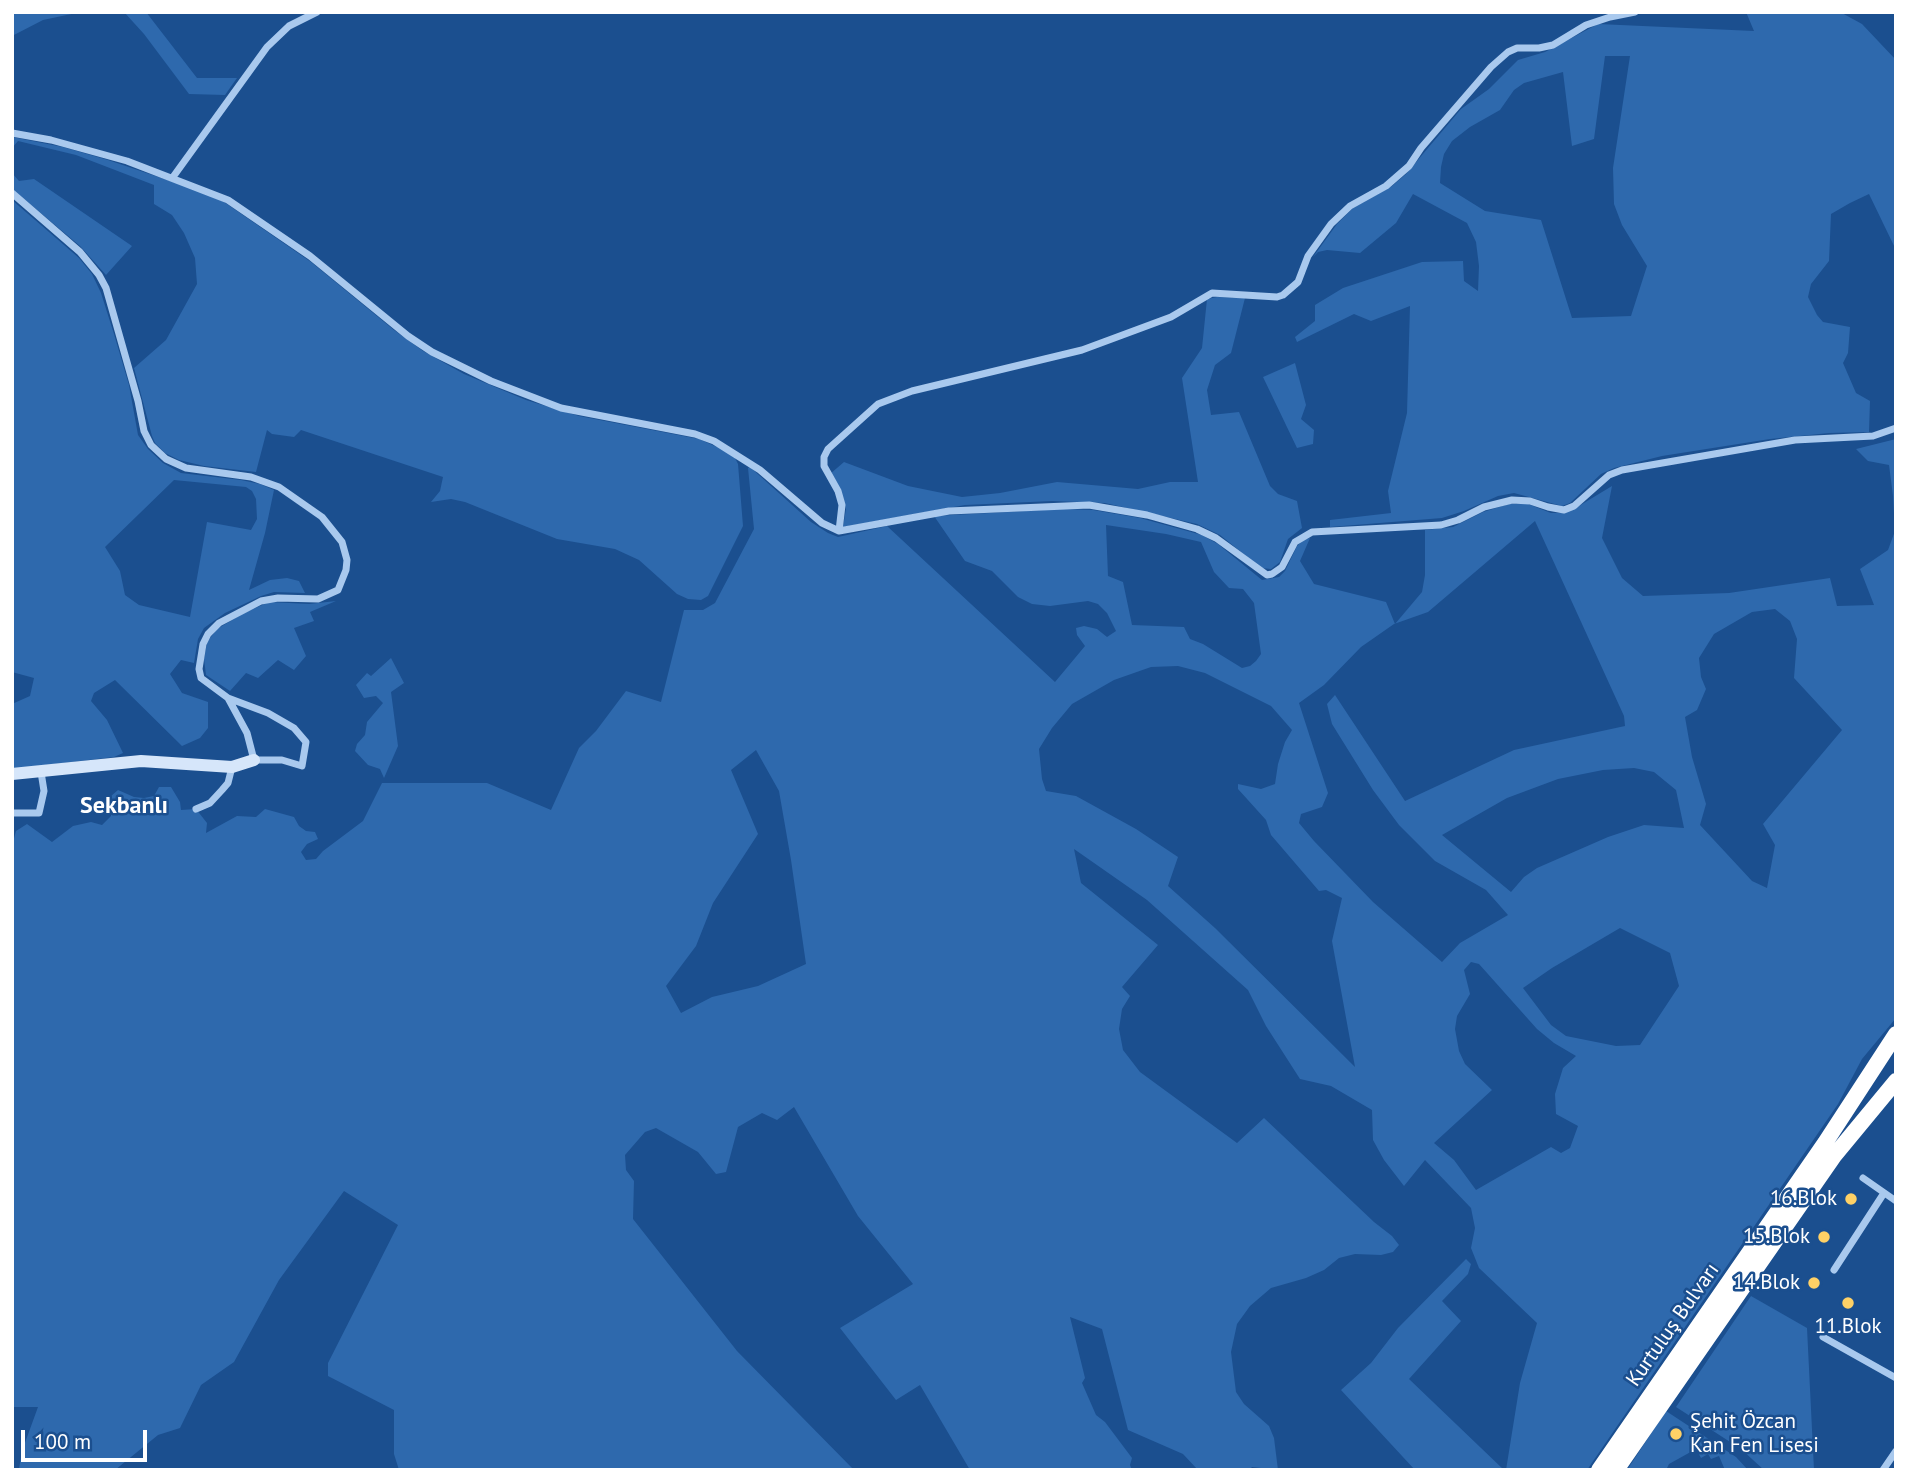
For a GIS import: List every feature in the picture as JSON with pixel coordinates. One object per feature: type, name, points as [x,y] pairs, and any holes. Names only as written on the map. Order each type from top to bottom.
[{"type":"highway","points":[[1890,1051],[1896,1034]]},
{"type":"highway","name":"Kurtuluş Bulvarı","points":[[1600,1470],[1825,1143],[1874,1065],[1890,1051]]},
{"type":"highway","points":[[1874,1065],[1881,1075],[1896,1080]]},
{"type":"highway","name":"Kurtuluş Bulvarı","points":[[1616,1470],[1833,1156],[1896,1080]]},
{"type":"street","points":[[173,177],[267,47],[289,26],[317,12]]},
{"type":"street","points":[[839,531],[842,505],[838,491],[824,466],[824,457],[828,449],[878,404],[912,391],[1082,350],[1171,317],[1212,293],[1283,295],[1298,282],[1308,256],[1331,224],[1350,206],[1386,186],[1409,166],[1421,148],[1491,67],[1508,52],[1517,48],[1553,45],[1586,25],[1635,12]]},
{"type":"street","points":[[12,133],[51,140],[127,161],[214,193],[310,256],[408,336],[466,370],[561,408],[695,434],[715,441],[760,470],[822,523],[839,531],[948,510],[1089,505],[1147,515],[1197,529],[1216,538],[1267,575],[1282,567],[1295,542],[1312,532],[1441,525],[1484,507],[1512,500],[1530,501],[1548,508],[1564,510],[1574,506],[1609,475],[1622,470],[1795,440],[1873,436],[1896,428]]},
{"type":"street","points":[[12,193],[88,259],[99,275],[106,288],[144,431],[152,445],[166,459],[177,465],[200,471],[251,477],[279,487],[322,517],[342,542],[347,560],[338,590],[318,599],[278,598],[261,601],[232,615],[208,634],[203,643],[199,674],[203,681],[228,698],[287,722],[299,732],[306,742],[302,766],[282,760],[254,760],[232,767],[141,761],[12,774]]},
{"type":"street","points":[[228,698],[247,733],[254,760]]},
{"type":"street","points":[[196,809],[209,803],[228,783],[232,767]]},
{"type":"street","points":[[12,813],[39,813],[44,791],[41,772]]},
{"type":"street","points":[[1863,1178],[1896,1201]]},
{"type":"street","points":[[1834,1270],[1884,1192]]},
{"type":"street","points":[[1823,1337],[1896,1378]]},
{"type":"street","points":[[1883,1470],[1896,1451]]},
{"type":"shaded area","points":[[12,12],[81,12],[43,20],[12,36]]},
{"type":"shaded area","points":[[124,12],[146,12],[197,78],[237,78],[225,95],[189,94]]},
{"type":"shaded area","points":[[1746,12],[1840,12],[1862,24],[1896,60],[1896,250],[1869,194],[1850,203],[1831,214],[1829,261],[1811,284],[1808,297],[1823,322],[1850,327],[1848,353],[1843,363],[1856,393],[1870,401],[1869,432],[1770,439],[1662,456],[1601,474],[1570,503],[1562,506],[1514,493],[1498,496],[1442,518],[1330,527],[1330,520],[1391,513],[1388,491],[1407,413],[1410,306],[1371,321],[1354,314],[1297,342],[1295,337],[1315,321],[1315,305],[1343,288],[1422,262],[1463,261],[1464,281],[1478,291],[1479,266],[1476,242],[1467,223],[1413,194],[1396,223],[1360,253],[1327,250],[1318,252],[1313,257],[1337,224],[1353,208],[1392,186],[1406,174],[1461,109],[1489,89],[1518,60],[1545,52],[1598,24],[1754,31]],"holes":[[[1605,56],[1630,56],[1613,168],[1614,204],[1622,225],[1647,266],[1631,316],[1572,318],[1541,220],[1485,211],[1440,183],[1441,167],[1444,154],[1452,141],[1500,110],[1514,90],[1524,83],[1563,72],[1572,146],[1594,139]]]},
{"type":"shaded area","points":[[12,137],[63,147],[108,160],[224,202],[311,262],[423,351],[464,374],[526,400],[579,416],[699,439],[726,451],[738,464],[743,526],[708,596],[701,600],[688,599],[677,594],[639,560],[615,549],[557,539],[465,502],[451,499],[431,502],[440,491],[443,477],[301,430],[294,437],[272,434],[267,430],[256,472],[204,466],[179,460],[165,453],[152,436],[134,368],[166,340],[197,284],[195,258],[184,233],[172,215],[154,204],[154,185],[76,155],[18,141],[12,148]]},
{"type":"shaded area","points":[[12,173],[19,181],[34,179],[132,246],[106,275],[80,246],[12,189]]},
{"type":"shaded area","points":[[12,200],[79,258],[92,274],[101,293],[129,385],[138,435],[148,449],[163,463],[181,473],[241,480],[274,490],[249,590],[270,580],[287,578],[299,581],[305,593],[274,592],[261,596],[225,613],[204,628],[198,639],[194,663],[181,660],[170,674],[182,693],[208,702],[208,728],[200,738],[182,746],[115,680],[94,693],[91,701],[107,720],[123,753],[114,757],[12,769],[12,704],[30,696],[34,678],[12,672]],"holes":[[[174,480],[246,487],[256,499],[257,519],[251,530],[207,522],[190,617],[139,605],[125,595],[120,571],[105,547]]]},
{"type":"shaded area","points":[[1245,298],[1231,353],[1215,365],[1207,390],[1211,415],[1239,412],[1270,486],[1278,494],[1297,501],[1302,528],[1288,539],[1280,562],[1271,569],[1261,568],[1220,535],[1197,524],[1105,503],[1052,501],[965,505],[843,527],[846,509],[830,474],[844,462],[908,486],[962,497],[1057,482],[1138,489],[1170,482],[1198,482],[1182,378],[1202,348],[1207,299]]},
{"type":"shaded area","points":[[1295,363],[1306,405],[1301,419],[1314,430],[1313,444],[1297,448],[1263,377]]},
{"type":"shaded area","points":[[1896,439],[1896,1018],[1862,1059],[1838,1104],[1587,1470],[1506,1470],[1520,1383],[1537,1323],[1479,1268],[1471,1248],[1475,1228],[1471,1208],[1425,1160],[1404,1186],[1373,1140],[1372,1110],[1331,1086],[1300,1079],[1266,1026],[1248,990],[1147,900],[1074,849],[1081,883],[1158,945],[1122,987],[1130,996],[1122,1009],[1119,1029],[1123,1050],[1140,1072],[1237,1143],[1264,1118],[1399,1245],[1393,1252],[1381,1255],[1355,1254],[1339,1258],[1324,1270],[1306,1278],[1271,1288],[1250,1306],[1237,1324],[1231,1352],[1236,1392],[1244,1404],[1269,1426],[1274,1438],[1278,1470],[1252,1467],[1249,1470],[1198,1470],[1183,1454],[1128,1430],[1102,1329],[1070,1317],[1085,1378],[1082,1383],[1096,1415],[1105,1422],[1132,1458],[1132,1470],[970,1470],[920,1385],[896,1400],[840,1328],[913,1284],[858,1216],[794,1107],[777,1120],[762,1113],[738,1127],[726,1172],[716,1174],[698,1152],[656,1128],[645,1132],[625,1155],[626,1170],[634,1181],[633,1219],[737,1351],[854,1470],[399,1470],[394,1454],[394,1410],[328,1376],[328,1363],[398,1225],[344,1191],[279,1280],[234,1362],[201,1385],[180,1428],[158,1435],[115,1470],[19,1469],[22,1451],[38,1407],[12,1407],[12,846],[16,831],[27,824],[52,842],[73,826],[91,822],[102,825],[111,816],[111,796],[118,790],[144,798],[154,796],[159,787],[171,787],[180,802],[181,810],[196,809],[207,823],[206,833],[237,816],[256,817],[265,809],[294,817],[299,826],[306,831],[315,832],[318,839],[307,844],[301,852],[306,860],[316,859],[363,821],[382,783],[487,783],[551,810],[579,748],[596,731],[626,691],[661,702],[684,610],[703,610],[715,603],[754,529],[750,467],[811,522],[828,533],[838,537],[887,526],[1055,682],[1085,646],[1077,635],[1076,628],[1084,626],[1097,629],[1107,637],[1116,631],[1107,613],[1098,604],[1088,601],[1050,606],[1032,604],[1018,597],[992,571],[965,561],[934,516],[1063,509],[1093,510],[1140,518],[1202,535],[1218,544],[1262,580],[1279,577],[1285,571],[1297,546],[1310,538],[1300,561],[1314,584],[1386,602],[1395,624],[1361,647],[1324,685],[1299,703],[1328,793],[1322,807],[1301,814],[1299,823],[1373,902],[1442,962],[1460,943],[1508,915],[1486,890],[1435,861],[1399,825],[1373,790],[1332,724],[1327,704],[1335,695],[1405,801],[1514,750],[1625,726],[1624,716],[1535,521],[1428,612],[1395,623],[1422,592],[1425,575],[1425,530],[1453,527],[1483,512],[1509,504],[1528,504],[1551,513],[1561,513],[1574,509],[1612,486],[1602,538],[1622,578],[1643,596],[1729,593],[1830,578],[1837,606],[1874,605],[1860,569],[1888,550],[1895,531],[1893,496],[1889,465],[1868,461],[1856,449]],"holes":[[[1106,525],[1201,542],[1214,572],[1229,588],[1243,589],[1254,603],[1261,654],[1250,666],[1242,668],[1190,639],[1184,627],[1132,625],[1123,582],[1108,576]],[[1775,609],[1790,621],[1797,639],[1794,678],[1842,730],[1763,824],[1775,845],[1767,888],[1752,881],[1700,825],[1706,804],[1692,757],[1685,717],[1697,710],[1706,689],[1701,677],[1699,658],[1714,634],[1752,612]],[[1178,666],[1205,673],[1271,706],[1292,730],[1278,764],[1275,784],[1261,789],[1238,784],[1238,789],[1266,820],[1271,835],[1319,891],[1326,890],[1342,898],[1332,941],[1355,1067],[1215,928],[1168,886],[1178,857],[1136,829],[1076,796],[1046,791],[1039,749],[1072,704],[1114,680],[1151,667]],[[756,750],[779,791],[806,964],[758,986],[712,997],[681,1013],[666,986],[696,946],[713,903],[758,834],[731,770]],[[1634,768],[1654,772],[1676,790],[1684,828],[1644,825],[1608,837],[1537,868],[1524,877],[1511,892],[1442,835],[1507,798],[1558,779],[1603,770]],[[1620,928],[1670,953],[1679,986],[1640,1045],[1616,1046],[1566,1036],[1551,1025],[1523,988]],[[1471,962],[1479,964],[1537,1029],[1576,1056],[1563,1068],[1555,1094],[1556,1114],[1578,1126],[1570,1148],[1561,1153],[1551,1147],[1476,1190],[1454,1160],[1434,1143],[1492,1090],[1465,1064],[1459,1051],[1455,1029],[1457,1016],[1470,994],[1464,970]]]},
{"type":"shaded area","points":[[336,601],[310,612],[314,621],[294,628],[306,656],[294,670],[278,660],[258,678],[246,673],[230,691],[206,675],[204,659],[207,642],[217,629],[244,613],[269,602],[309,604]]},
{"type":"shaded area","points":[[391,658],[404,683],[391,692],[398,746],[384,778],[380,769],[368,765],[355,751],[365,735],[367,722],[383,703],[376,696],[364,698],[356,685],[367,673],[371,676]]},
{"type":"shaded area","points":[[1466,1259],[1471,1264],[1468,1274],[1442,1301],[1461,1321],[1409,1379],[1504,1470],[1415,1470],[1341,1390],[1371,1363],[1398,1328]]},
{"type":"shaded area","points":[[1751,1296],[1807,1328],[1814,1470],[1764,1470],[1741,1449],[1676,1407]]},
{"type":"shaded area","name":"Şehit Özcan Kan Fen Lisesi","points":[[1666,1411],[1736,1457],[1748,1470],[1725,1470],[1719,1456],[1711,1459],[1708,1454],[1701,1458],[1696,1449],[1669,1464],[1666,1470],[1627,1470]]},
{"type":"place","name":"16.Blok","points":[[1851,1199]]},
{"type":"place","name":"15.Blok","points":[[1824,1237]]},
{"type":"place","name":"14.Blok","points":[[1814,1283]]},
{"type":"place","name":"11.Blok","points":[[1848,1303]]},
{"type":"place","name":"Şehit Özcan Kan Fen Lisesi","points":[[1676,1434]]},
{"type":"district","name":"Sekbanlı","points":[[124,806]]}]
